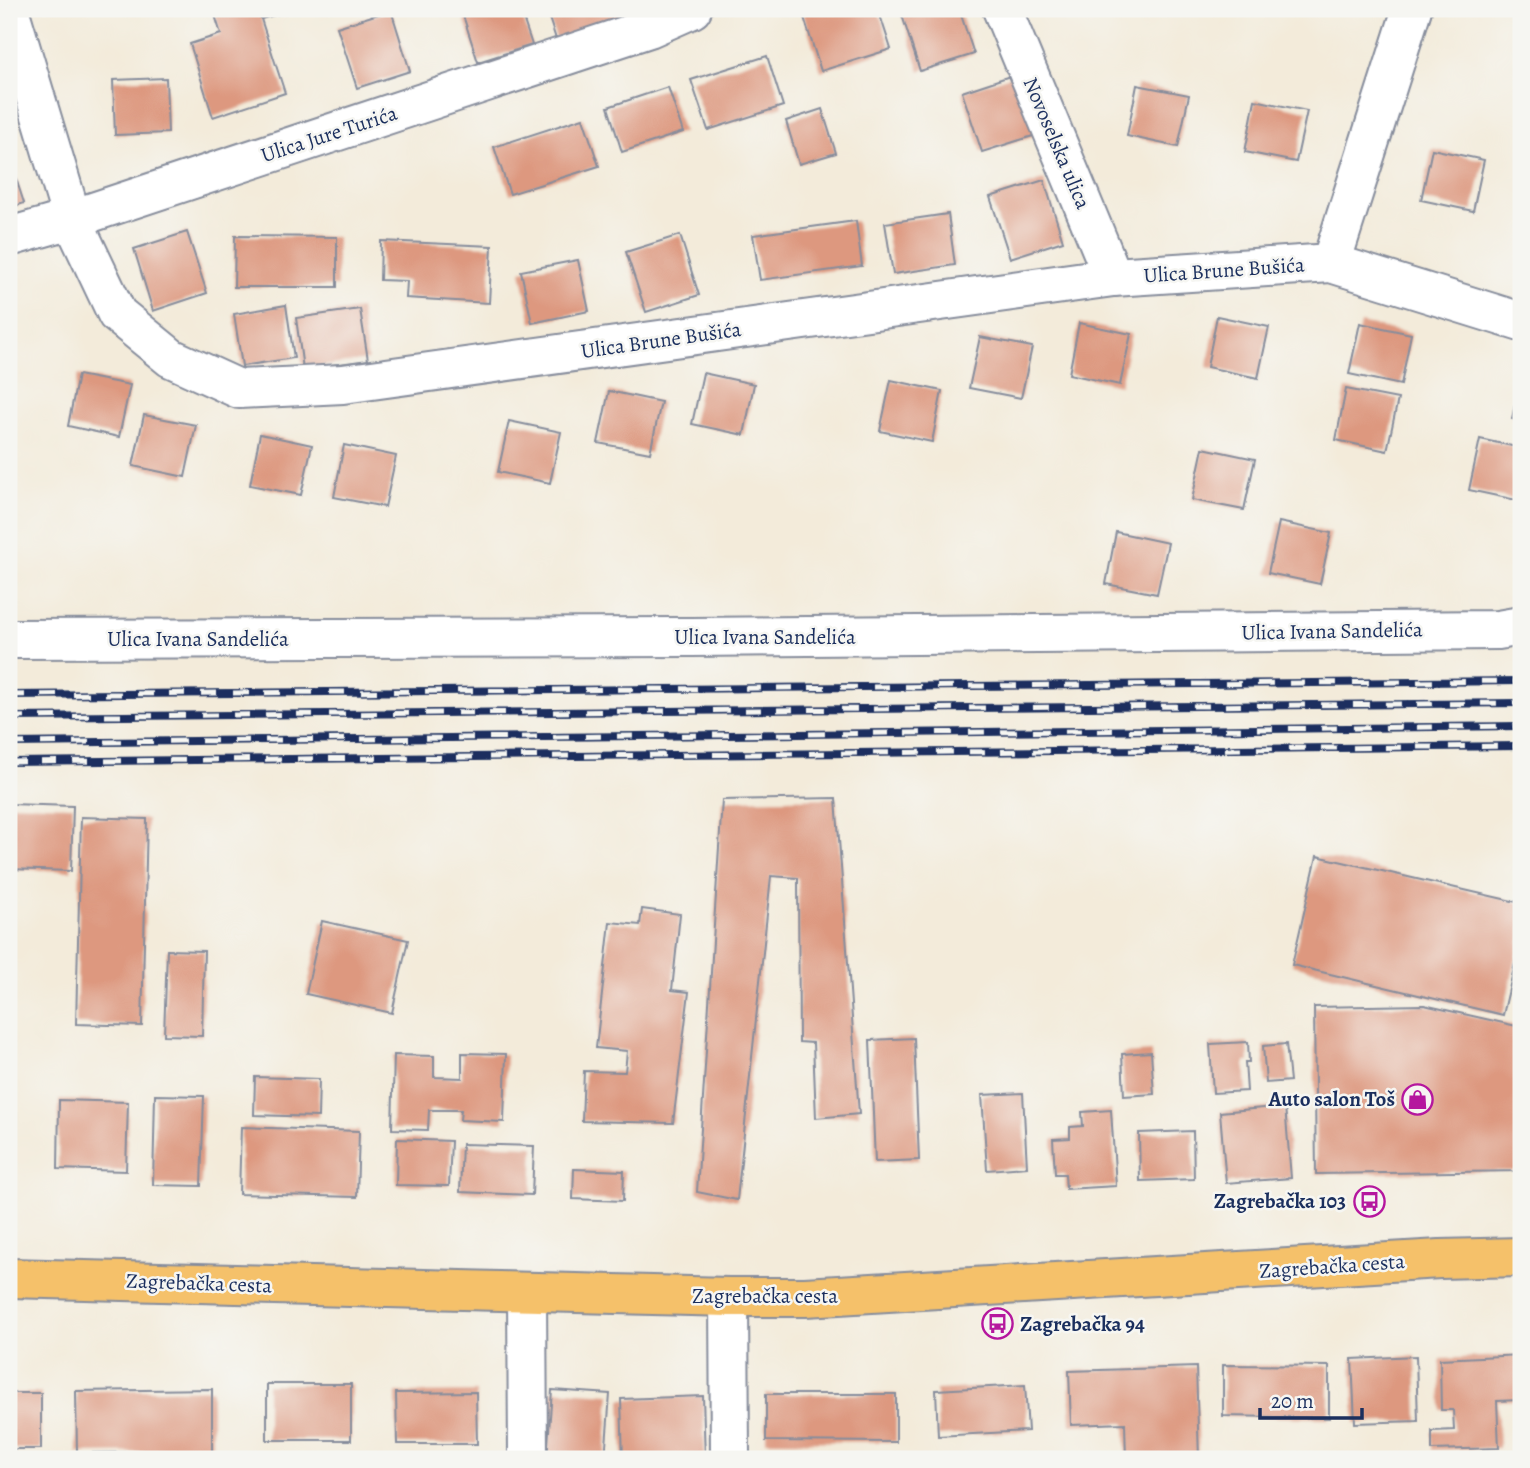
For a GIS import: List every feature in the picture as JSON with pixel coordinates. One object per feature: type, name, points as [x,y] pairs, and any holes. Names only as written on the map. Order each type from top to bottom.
[{"type":"main road","name":"Zagrebačka cesta","points":[[9,1278],[729,1297],[884,1294],[1440,1259],[1521,1257]]},
{"type":"street","name":"Ulica Brune Bušića","points":[[9,9],[72,219],[117,314],[171,358],[239,389],[343,384],[1113,277],[1331,263],[1521,322]]},
{"type":"street","name":"Ulica Jure Turića","points":[[9,237],[72,219],[645,19],[692,9]]},
{"type":"street","name":"Novoselska ulica","points":[[1002,9],[1113,277]]},
{"type":"street","name":"Ulica Brune Bušića","points":[[1331,263],[1412,9]]},
{"type":"street","name":"Ulica Ivana Sandelića","points":[[9,639],[733,637],[1498,630],[1521,626]]},
{"type":"street","points":[[527,1292],[528,1459]]},
{"type":"street","points":[[729,1297],[730,1459]]},
{"type":"building","points":[[213,9],[276,9],[278,14],[261,19],[285,93],[213,117],[190,44],[221,34]]},
{"type":"building","points":[[461,9],[520,9],[532,45],[478,62]]},
{"type":"building","points":[[546,9],[621,9],[624,18],[556,39]]},
{"type":"building","points":[[878,9],[891,49],[821,71],[802,11]]},
{"type":"building","points":[[900,9],[959,9],[974,54],[920,71]]},
{"type":"building","points":[[391,10],[410,71],[357,88],[337,27]]},
{"type":"building","points":[[767,56],[783,106],[708,130],[691,80]]},
{"type":"building","points":[[1016,74],[1036,135],[982,152],[962,92]]},
{"type":"building","points":[[166,78],[168,133],[115,135],[113,80]]},
{"type":"building","points":[[1137,85],[1189,95],[1178,147],[1127,136]]},
{"type":"building","points":[[668,87],[683,132],[622,152],[608,107]]},
{"type":"building","points":[[1255,100],[1307,111],[1296,162],[1245,152]]},
{"type":"building","points":[[822,109],[836,153],[799,164],[786,121]]},
{"type":"building","points":[[583,118],[599,166],[510,194],[494,147]]},
{"type":"building","points":[[1432,149],[1484,160],[1473,211],[1421,200]]},
{"type":"building","points":[[9,157],[24,203],[9,208]]},
{"type":"building","points":[[1044,180],[1063,241],[1010,258],[990,197]]},
{"type":"building","points":[[948,214],[955,265],[893,274],[885,223]]},
{"type":"building","points":[[856,221],[862,266],[760,280],[753,235]]},
{"type":"building","points":[[187,232],[207,293],[153,311],[134,249]]},
{"type":"building","points":[[680,235],[699,295],[646,312],[626,252]]},
{"type":"building","points":[[235,236],[337,237],[337,287],[234,287]]},
{"type":"building","points":[[381,241],[492,246],[489,303],[406,298],[407,281],[380,280]]},
{"type":"building","points":[[578,260],[589,311],[532,323],[521,271]]},
{"type":"building","points":[[286,305],[294,358],[242,366],[234,314]]},
{"type":"building","points":[[360,309],[368,360],[303,369],[296,318]]},
{"type":"building","points":[[1217,316],[1269,327],[1258,378],[1207,367]]},
{"type":"building","points":[[1079,323],[1131,334],[1120,385],[1069,374]]},
{"type":"building","points":[[1360,323],[1411,334],[1401,385],[1349,374]]},
{"type":"building","points":[[980,337],[1032,347],[1021,398],[969,388]]},
{"type":"building","points":[[703,373],[754,384],[744,435],[692,424]]},
{"type":"building","points":[[78,375],[130,385],[119,437],[68,426]]},
{"type":"building","points":[[1521,379],[1521,421],[1512,419]]},
{"type":"building","points":[[891,380],[942,391],[932,442],[880,431]]},
{"type":"building","points":[[1346,389],[1398,399],[1387,451],[1336,440]]},
{"type":"building","points":[[609,391],[661,402],[650,453],[598,443]]},
{"type":"building","points":[[144,415],[196,425],[185,477],[133,466]]},
{"type":"building","points":[[509,421],[561,432],[550,483],[498,472]]},
{"type":"building","points":[[260,434],[312,445],[301,495],[250,485]]},
{"type":"building","points":[[1480,439],[1521,448],[1521,501],[1469,490]]},
{"type":"building","points":[[344,445],[396,456],[385,507],[334,497]]},
{"type":"building","points":[[1203,448],[1255,459],[1244,510],[1192,500]]},
{"type":"building","points":[[1279,522],[1331,533],[1320,584],[1268,573]]},
{"type":"building","points":[[1116,532],[1168,543],[1157,594],[1106,584]]},
{"type":"building","points":[[836,798],[859,1114],[816,1118],[813,1043],[799,1042],[798,878],[771,876],[737,1200],[697,1192],[722,800]]},
{"type":"building","points":[[9,804],[73,806],[71,871],[9,869]]},
{"type":"building","points":[[81,817],[147,819],[142,1026],[76,1024]]},
{"type":"building","points":[[1317,856],[1521,903],[1521,938],[1503,1015],[1292,965]]},
{"type":"building","points":[[642,909],[680,914],[672,990],[689,992],[673,1123],[582,1121],[584,1071],[625,1072],[627,1051],[596,1048],[610,922],[640,925]]},
{"type":"building","points":[[322,921],[408,940],[392,1013],[306,994]]},
{"type":"building","points":[[167,950],[204,951],[202,1036],[164,1035]]},
{"type":"building","name":"Auto salon Toš","points":[[1424,1005],[1521,1027],[1521,1171],[1316,1174],[1314,1007]]},
{"type":"building","points":[[914,1038],[919,1160],[875,1162],[870,1040]]},
{"type":"building","points":[[1248,1042],[1249,1062],[1245,1062],[1247,1091],[1213,1093],[1210,1044]]},
{"type":"building","points":[[1286,1044],[1290,1081],[1266,1083],[1263,1046]]},
{"type":"building","points":[[1151,1052],[1154,1094],[1124,1096],[1122,1054]]},
{"type":"building","points":[[462,1053],[506,1054],[504,1122],[460,1120],[461,1110],[429,1110],[428,1130],[392,1129],[394,1055],[434,1056],[434,1077],[462,1078]]},
{"type":"building","points":[[255,1077],[319,1079],[318,1117],[254,1115]]},
{"type":"building","points":[[1023,1093],[1027,1167],[987,1170],[982,1095]]},
{"type":"building","points":[[155,1095],[204,1096],[201,1186],[153,1185]]},
{"type":"building","points":[[59,1100],[128,1102],[126,1171],[58,1169]]},
{"type":"building","points":[[1285,1106],[1291,1178],[1226,1183],[1220,1112]]},
{"type":"building","points":[[1111,1110],[1116,1186],[1066,1189],[1065,1174],[1055,1174],[1053,1139],[1070,1138],[1070,1127],[1083,1126],[1082,1112]]},
{"type":"building","points":[[241,1127],[359,1131],[357,1197],[239,1194]]},
{"type":"building","points":[[1193,1131],[1194,1179],[1140,1181],[1139,1133]]},
{"type":"building","points":[[397,1139],[451,1141],[449,1186],[396,1185]]},
{"type":"building","points":[[462,1144],[534,1146],[532,1195],[460,1192]]},
{"type":"building","points":[[574,1169],[624,1171],[623,1201],[573,1199]]},
{"type":"building","points":[[1521,1355],[1521,1424],[1518,1400],[1497,1401],[1499,1448],[1432,1450],[1432,1431],[1454,1430],[1453,1410],[1441,1410],[1440,1359]]},
{"type":"building","points":[[1416,1356],[1418,1421],[1355,1423],[1352,1359]]},
{"type":"building","points":[[1223,1365],[1329,1366],[1329,1418],[1223,1416]]},
{"type":"building","points":[[1196,1367],[1199,1459],[1126,1459],[1125,1423],[1071,1425],[1069,1371]]},
{"type":"building","points":[[267,1384],[351,1384],[351,1440],[267,1440]]},
{"type":"building","points":[[1025,1385],[1028,1431],[938,1436],[936,1390]]},
{"type":"building","points":[[212,1389],[212,1452],[77,1453],[76,1391]]},
{"type":"building","points":[[552,1390],[610,1394],[605,1459],[547,1459]]},
{"type":"building","points":[[476,1392],[477,1444],[397,1444],[396,1393]]},
{"type":"building","points":[[9,1393],[41,1393],[41,1449],[9,1449]]},
{"type":"building","points":[[766,1394],[896,1394],[896,1442],[766,1441]]},
{"type":"building","points":[[703,1396],[705,1459],[623,1459],[621,1399]]},
{"type":"railway","points":[[9,695],[1521,681]]},
{"type":"railway","points":[[9,717],[1521,703]]},
{"type":"railway","points":[[9,743],[1521,726]]},
{"type":"railway","points":[[9,762],[1521,746]]},
{"type":"place","name":"Auto salon Toš","points":[[1418,1099]]},
{"type":"place","name":"Zagrebačka 103","points":[[1369,1201]]},
{"type":"place","name":"Zagrebačka 94","points":[[997,1324]]}]
